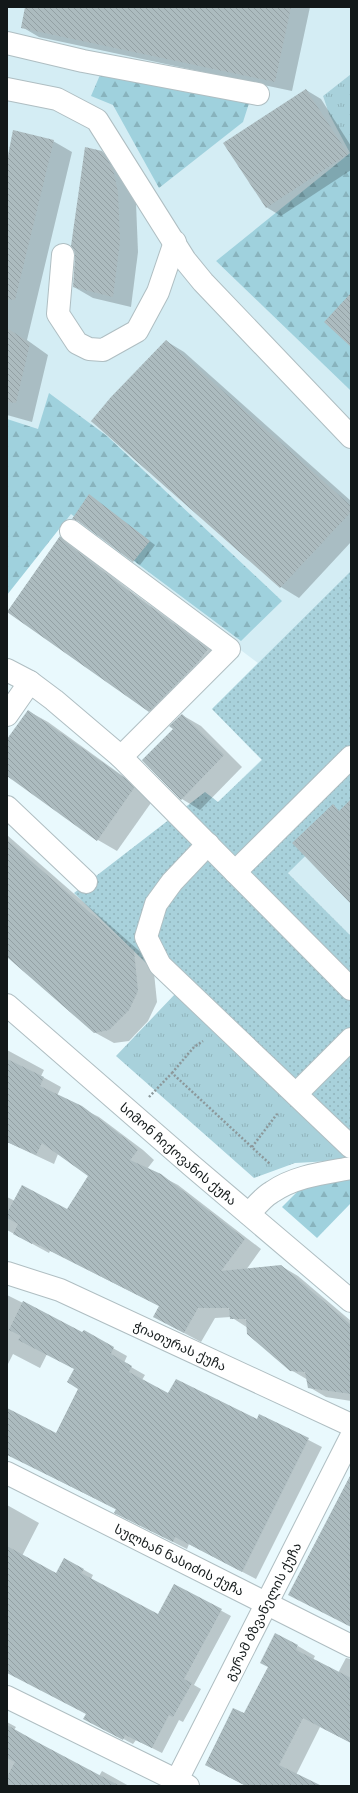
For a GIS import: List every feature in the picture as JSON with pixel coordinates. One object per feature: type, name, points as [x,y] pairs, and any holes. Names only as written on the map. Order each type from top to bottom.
[{"type":"street","points":[[7,43],[83,61],[258,94]]},
{"type":"street","points":[[7,89],[57,99],[97,120],[186,260],[203,282],[351,436]]},
{"type":"street","points":[[63,255],[58,314],[77,343],[89,349],[103,350],[137,331],[158,292],[175,242]]},
{"type":"street","points":[[71,531],[229,649],[121,757]]},
{"type":"street","points":[[7,670],[30,682],[121,757],[158,797],[208,844],[351,989]]},
{"type":"street","points":[[7,715],[30,682]]},
{"type":"street","points":[[235,872],[351,757]]},
{"type":"street","points":[[7,807],[86,882]]},
{"type":"street","points":[[208,844],[172,882],[156,904],[146,937],[160,965],[351,1147]]},
{"type":"street","name":"სიმონ ჩიქოვანის ქუჩა","points":[[7,1005],[351,1301]]},
{"type":"street","points":[[296,1094],[351,1039]]},
{"type":"street","points":[[249,1214],[265,1197],[290,1182],[310,1175],[351,1168]]},
{"type":"street","name":"ჭიათურას ქუჩა","points":[[7,1273],[60,1290],[351,1425]]},
{"type":"street","name":"გურამ ბზვანელის ქუჩა","points":[[180,1784],[266,1604],[344,1468],[351,1437]]},
{"type":"street","name":"სულხან ნასიძის ქუჩა","points":[[7,1473],[351,1646]]},
{"type":"street","points":[[7,1697],[180,1784]]},
{"type":"path","points":[[149,1097],[194,1047],[204,1040],[210,1041]]},
{"type":"path","points":[[172,1073],[290,1182]]},
{"type":"path","points":[[252,1147],[277,1114],[276,1107]]},
{"type":"shaded area","points":[[7,7],[351,7],[351,74],[323,96],[329,114],[350,153],[216,261],[351,391],[351,936],[218,802],[262,759],[212,709],[258,663],[22,486],[7,461]]},
{"type":"green space","points":[[103,68],[251,97],[243,122],[159,188],[113,105],[91,96]]},
{"type":"green space","points":[[351,74],[351,155],[329,114],[323,96]]},
{"type":"green space","points":[[350,153],[351,155],[351,391],[216,261]]},
{"type":"green space","points":[[49,393],[107,436],[282,601],[241,641],[71,514],[7,595],[7,419],[38,429]]},
{"type":"green space","points":[[351,571],[351,811],[288,873],[351,936],[351,1160],[349,1160],[74,893],[205,792],[218,802],[262,760],[212,709]]},
{"type":"green space","points":[[176,993],[349,1160],[295,1163],[254,1178],[116,1056]]},
{"type":"green space","points":[[351,1172],[351,1203],[317,1238],[282,1207],[304,1185]]},
{"type":"building","points":[[25,7],[291,7],[275,82],[21,28]]},
{"type":"building","points":[[306,89],[348,154],[266,208],[223,143]]},
{"type":"building","points":[[13,130],[54,140],[15,300],[7,299],[7,161]]},
{"type":"building","points":[[85,147],[102,151],[113,169],[118,192],[120,241],[113,297],[73,287],[75,256],[74,250],[71,246]]},
{"type":"building","points":[[351,293],[351,347],[324,322]]},
{"type":"building","points":[[7,328],[30,343],[16,403],[7,402]]},
{"type":"building","points":[[166,340],[351,506],[351,512],[280,588],[91,421],[111,397]]},
{"type":"building","points":[[89,494],[150,541],[133,562],[78,521],[72,519]]},
{"type":"building","points":[[60,536],[64,541],[118,583],[208,649],[198,662],[149,712],[7,612]]},
{"type":"building","points":[[28,710],[126,779],[134,788],[97,841],[7,776],[7,739]]},
{"type":"building","points":[[182,714],[224,755],[181,800],[142,760],[173,729],[169,726]]},
{"type":"building","points":[[351,799],[351,904],[292,843],[333,804],[339,811]]},
{"type":"building","points":[[7,840],[134,951],[138,991],[129,1010],[109,1030],[94,1033],[7,957]]},
{"type":"building","points":[[7,1059],[44,1077],[40,1086],[82,1106],[126,1139],[138,1150],[130,1160],[161,1174],[245,1239],[221,1271],[281,1265],[351,1325],[351,1394],[308,1388],[305,1372],[290,1371],[247,1334],[246,1319],[230,1319],[229,1308],[198,1308],[184,1333],[153,1317],[159,1306],[33,1242],[32,1244],[13,1234],[18,1224],[7,1218],[7,1213],[22,1185],[67,1209],[88,1176],[42,1143],[36,1155],[7,1142]]},
{"type":"building","points":[[23,1301],[82,1332],[84,1330],[114,1347],[111,1354],[132,1366],[129,1372],[168,1393],[176,1379],[257,1419],[259,1414],[309,1438],[242,1572],[175,1537],[173,1542],[114,1513],[116,1509],[7,1455],[7,1408],[56,1433],[78,1389],[67,1382],[74,1369],[18,1340],[21,1336],[9,1330]]},
{"type":"building","points":[[351,1474],[351,1627],[288,1595]]},
{"type":"building","points":[[7,1546],[56,1573],[64,1558],[84,1569],[81,1573],[158,1614],[174,1584],[222,1609],[184,1679],[192,1683],[173,1717],[169,1715],[152,1748],[125,1735],[123,1740],[83,1719],[86,1714],[7,1673]]},
{"type":"building","points":[[275,1633],[298,1645],[296,1650],[351,1678],[351,1743],[303,1718],[279,1765],[322,1786],[246,1786],[205,1765],[233,1708],[244,1713],[268,1667],[260,1663]]},
{"type":"building","points":[[7,1725],[120,1786],[7,1786],[7,1777],[15,1762],[7,1758]]}]
